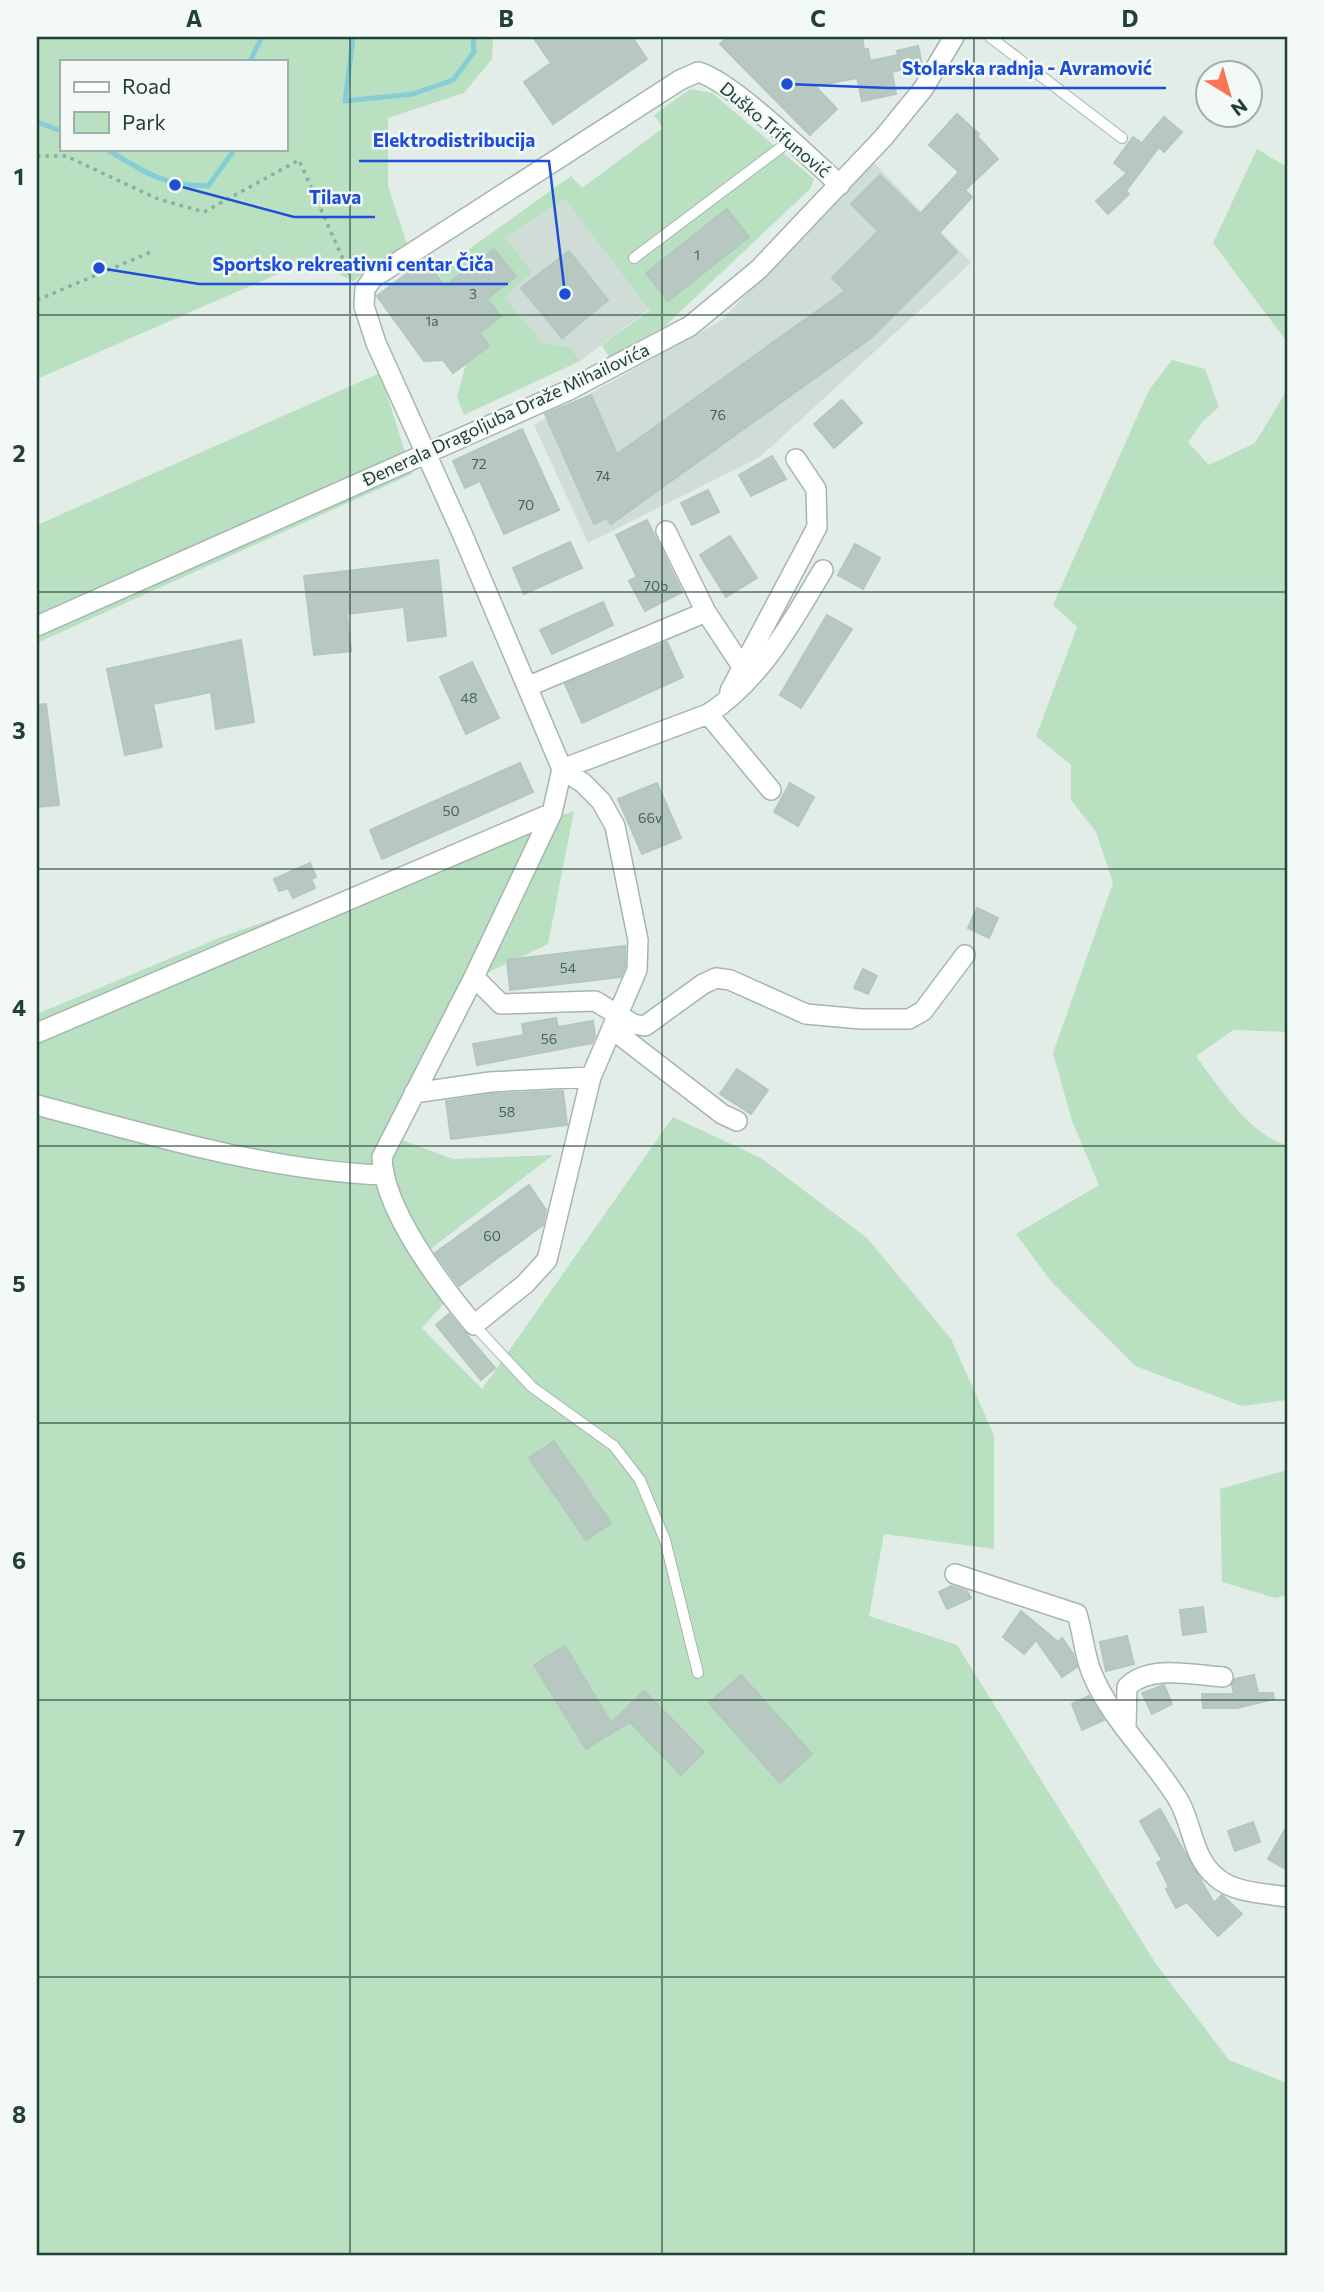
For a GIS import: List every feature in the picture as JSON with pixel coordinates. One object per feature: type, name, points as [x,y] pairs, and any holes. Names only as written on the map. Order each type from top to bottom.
[{"type":"street","name":"Đenerala Dragoljuba Draže Mihailovića","points":[[37,626],[567,391],[690,326],[759,269],[840,185],[923,89],[954,37]]},
{"type":"street","name":"Duško Trifunović","points":[[364,306],[365,289],[373,278],[690,74],[708,75],[791,141],[840,185]]},
{"type":"street","points":[[364,306],[376,343],[562,769],[583,783],[601,801],[615,826],[638,940],[637,970],[615,1015],[591,1077],[547,1260],[525,1284],[474,1325],[433,1274],[382,1175],[382,1157],[474,977],[552,813],[562,769]]},
{"type":"street","points":[[716,709],[817,527],[816,489],[796,459]]},
{"type":"street","points":[[666,531],[706,612],[741,665]]},
{"type":"street","points":[[562,769],[716,709],[774,651],[823,570]]},
{"type":"street","points":[[528,686],[706,612]]},
{"type":"street","points":[[716,709],[771,790]]},
{"type":"street","points":[[37,1033],[552,813]]},
{"type":"street","points":[[474,977],[501,1004],[595,1002],[633,1024],[645,1026],[703,984],[716,978],[730,980],[806,1014],[861,1020],[909,1019],[923,1011],[965,955]]},
{"type":"street","points":[[615,1015],[621,1036],[722,1114],[737,1121]]},
{"type":"street","points":[[414,1093],[490,1082],[591,1077]]},
{"type":"street","points":[[37,1105],[254,1159],[382,1175]]},
{"type":"street","points":[[955,1574],[1077,1614],[1092,1674],[1181,1804],[1198,1856],[1216,1878],[1236,1888],[1287,1897]]},
{"type":"street","points":[[1126,1727],[1124,1702],[1127,1687],[1135,1679],[1148,1674],[1223,1676]]},
{"type":"lane","points":[[990,37],[1122,138]]},
{"type":"lane","points":[[634,258],[791,141]]},
{"type":"lane","points":[[474,1325],[532,1387],[614,1446],[640,1480],[665,1540],[698,1673]]},
{"type":"path","points":[[37,156],[66,156],[158,199],[204,212],[299,160],[364,306]]},
{"type":"path","points":[[37,300],[151,252]]},
{"type":"shaded area","points":[[873,162],[971,263],[760,457],[588,543],[534,425],[722,320]]},
{"type":"shaded area","points":[[814,179],[810,189],[580,361],[570,347],[543,343],[503,298],[532,272],[506,237],[565,199]]},
{"type":"green space","points":[[37,37],[493,37],[492,59],[464,93],[388,118],[388,186],[407,244],[353,281],[310,260],[37,379]]},
{"type":"green space","points":[[690,89],[712,93],[814,179],[810,189],[665,326],[609,357],[602,345],[650,310],[565,199],[506,237],[532,272],[504,298],[543,343],[570,347],[580,361],[464,415],[457,397],[472,340],[501,317],[487,299],[515,276],[494,249],[446,285],[437,272],[571,176],[582,188],[663,128],[654,115]]},
{"type":"green space","points":[[1257,149],[1287,167],[1287,342],[1213,243]]},
{"type":"green space","points":[[1172,360],[1205,369],[1219,407],[1204,420],[1188,442],[1209,465],[1255,443],[1287,390],[1287,1032],[1233,1030],[1196,1056],[1225,1095],[1249,1121],[1261,1132],[1287,1145],[1287,1400],[1242,1406],[1135,1366],[1050,1280],[1016,1234],[1099,1185],[1072,1121],[1053,1053],[1113,883],[1096,832],[1071,800],[1071,765],[1036,736],[1077,627],[1053,605],[1149,390]]},
{"type":"green space","points":[[380,373],[412,474],[37,643],[37,525]]},
{"type":"green space","points":[[574,811],[548,944],[464,984],[386,1134],[453,1159],[553,1155],[415,1261],[446,1301],[422,1328],[482,1389],[673,1117],[761,1158],[867,1238],[951,1339],[994,1435],[994,1549],[884,1534],[869,1616],[957,1645],[1156,1964],[1229,2060],[1287,2083],[1287,2255],[37,2255],[37,1014],[219,938]]},
{"type":"green space","points":[[1287,1470],[1287,1595],[1275,1598],[1222,1582],[1220,1489]]},
{"type":"building","points":[[533,37],[632,37],[647,59],[553,124],[524,82],[551,63]]},
{"type":"building","points":[[728,37],[862,37],[864,50],[868,49],[870,61],[898,55],[897,51],[918,46],[922,65],[892,72],[896,94],[862,101],[857,78],[815,86],[837,109],[810,135],[720,44]]},
{"type":"building","points":[[957,114],[979,134],[977,136],[998,159],[965,190],[972,197],[939,233],[957,252],[871,338],[611,524],[607,518],[594,524],[545,414],[591,395],[617,454],[845,291],[832,278],[878,231],[851,204],[880,175],[920,214],[959,172],[929,145]]},
{"type":"building","points":[[1164,117],[1182,132],[1164,152],[1159,147],[1126,191],[1129,194],[1108,214],[1096,201],[1127,173],[1114,163],[1133,137],[1142,143]]},
{"type":"building","points":[[727,209],[749,237],[668,301],[646,273]]},
{"type":"building","points":[[494,249],[516,276],[487,299],[501,316],[480,333],[489,346],[453,373],[443,360],[424,361],[377,296],[425,260],[445,286]]},
{"type":"building","points":[[569,251],[608,300],[562,338],[521,288]]},
{"type":"building","points":[[842,400],[862,423],[834,448],[814,424]]},
{"type":"building","points":[[522,429],[559,510],[504,534],[480,481],[465,488],[453,461]]},
{"type":"building","points":[[772,456],[786,479],[751,496],[739,475]]},
{"type":"building","points":[[708,490],[719,512],[692,525],[681,503]]},
{"type":"building","points":[[647,520],[682,592],[645,611],[629,581],[637,577],[616,535]]},
{"type":"building","points":[[730,536],[757,578],[726,597],[700,555]]},
{"type":"building","points":[[570,542],[582,568],[524,594],[513,568]]},
{"type":"building","points":[[855,544],[880,558],[863,589],[838,575]]},
{"type":"building","points":[[438,560],[446,636],[408,641],[404,607],[347,614],[351,651],[314,655],[304,576]]},
{"type":"building","points":[[603,602],[613,625],[552,654],[540,630]]},
{"type":"building","points":[[827,615],[852,629],[801,708],[780,695]]},
{"type":"building","points":[[241,640],[254,722],[216,729],[211,692],[153,704],[162,747],[125,755],[107,669]]},
{"type":"building","points":[[667,642],[683,677],[582,723],[565,684]]},
{"type":"building","points":[[472,662],[499,718],[466,734],[440,677]]},
{"type":"building","points":[[46,704],[59,805],[37,807],[37,705]]},
{"type":"building","points":[[520,763],[533,792],[382,859],[370,830]]},
{"type":"building","points":[[657,783],[681,838],[642,854],[618,799]]},
{"type":"building","points":[[790,783],[814,797],[798,826],[774,812]]},
{"type":"building","points":[[310,863],[316,877],[311,879],[315,888],[293,898],[288,888],[279,891],[274,879]]},
{"type":"building","points":[[977,908],[998,918],[989,938],[968,928]]},
{"type":"building","points":[[625,946],[625,967],[621,977],[510,990],[507,960]]},
{"type":"building","points":[[863,969],[877,976],[868,994],[854,988]]},
{"type":"building","points":[[556,1018],[558,1027],[593,1021],[595,1036],[592,1043],[477,1065],[473,1044],[524,1035],[522,1024]]},
{"type":"building","points":[[737,1069],[768,1090],[751,1114],[720,1094]]},
{"type":"building","points":[[563,1091],[567,1125],[451,1139],[446,1101],[491,1094]]},
{"type":"building","points":[[529,1185],[546,1210],[543,1225],[459,1286],[435,1253]]},
{"type":"building","points":[[449,1314],[495,1368],[481,1380],[436,1325]]},
{"type":"building","points":[[554,1441],[611,1523],[586,1540],[529,1458]]},
{"type":"building","points":[[951,1586],[967,1591],[971,1598],[947,1609],[939,1592]]},
{"type":"building","points":[[1203,1607],[1206,1632],[1183,1635],[1180,1610]]},
{"type":"building","points":[[1021,1611],[1058,1642],[1062,1638],[1073,1654],[1077,1667],[1062,1677],[1036,1640],[1024,1654],[1003,1637]]},
{"type":"building","points":[[1127,1636],[1134,1664],[1106,1671],[1100,1642]]},
{"type":"building","points":[[565,1646],[611,1723],[644,1691],[704,1752],[681,1775],[630,1722],[586,1749],[534,1665]]},
{"type":"building","points":[[741,1675],[812,1754],[780,1783],[709,1703]]},
{"type":"building","points":[[1254,1675],[1258,1693],[1273,1693],[1274,1699],[1237,1708],[1203,1708],[1202,1694],[1234,1694],[1232,1685],[1235,1679]]},
{"type":"building","points":[[1164,1685],[1172,1704],[1152,1714],[1142,1693]]},
{"type":"building","points":[[1089,1696],[1104,1720],[1082,1730],[1072,1704]]},
{"type":"building","points":[[1160,1809],[1214,1903],[1222,1895],[1242,1914],[1218,1936],[1187,1902],[1176,1908],[1166,1889],[1169,1887],[1157,1863],[1162,1860],[1140,1821]]},
{"type":"building","points":[[1253,1822],[1260,1842],[1235,1851],[1228,1831]]},
{"type":"building","points":[[1287,1826],[1287,1870],[1268,1859]]},
{"type":"waterway","points":[[250,60],[262,37]]},
{"type":"waterway","points":[[353,37],[345,101],[413,94],[453,80],[474,52],[473,37]]},
{"type":"waterway","points":[[37,122],[60,131]]},
{"type":"waterway","points":[[108,150],[143,171],[165,180],[208,186],[234,150]]},
{"type":"place","name":"Stolarska radnja - Avramović","points":[[787,84]]},
{"type":"place","name":"Tilava","points":[[175,185]]},
{"type":"place","name":"Sportsko rekreativni centar Čiča","points":[[99,268]]},
{"type":"place","name":"Elektrodistribucija","points":[[565,294]]}]
